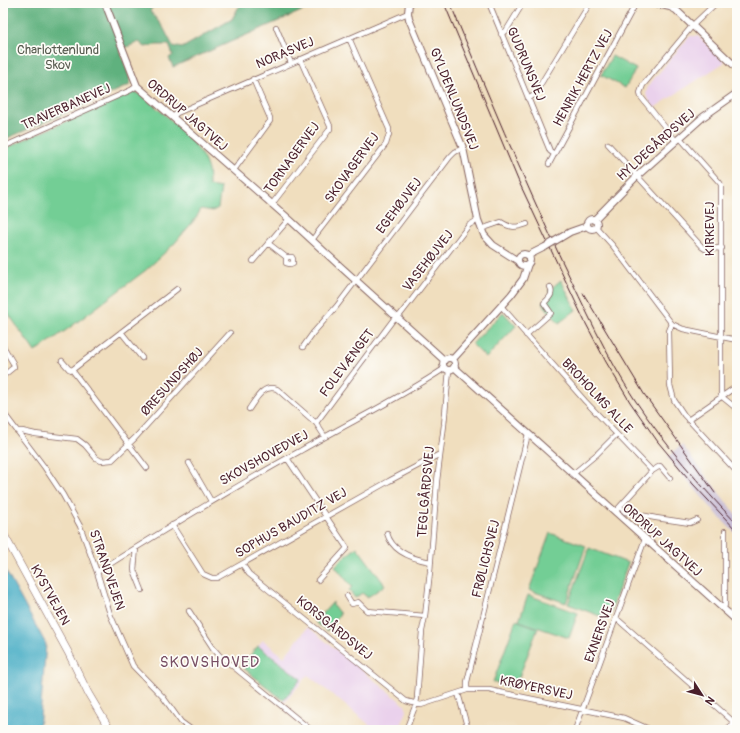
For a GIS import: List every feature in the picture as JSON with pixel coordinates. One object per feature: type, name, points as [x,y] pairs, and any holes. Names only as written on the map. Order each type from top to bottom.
[{"type":"main road","name":"KYSTVEJEN","points":[[3,533],[68,652],[75,669],[110,730]]},
{"type":"main road","name":"KYSTVEJEN","points":[[3,542],[64,654],[75,669]]},
{"type":"main road","name":"KYSTVEJEN","points":[[103,718],[114,730]]},
{"type":"street","name":"ORDRUP JAGTVEJ","points":[[105,3],[137,86],[289,219],[444,360]]},
{"type":"street","name":"GYLDENLUNDSVEJ","points":[[409,3],[409,19],[463,148],[481,229],[488,240],[507,254],[525,260]]},
{"type":"street","name":"GUDRUNSVEJ","points":[[489,3],[550,151],[554,154]]},
{"type":"street","points":[[501,34],[506,31],[523,3]]},
{"type":"street","points":[[528,99],[534,95],[590,3]]},
{"type":"street","name":"HENRIK HERTZ VEJ","points":[[549,164],[636,3]]},
{"type":"street","points":[[652,3],[676,10],[737,68]]},
{"type":"street","points":[[693,25],[716,3]]},
{"type":"street","name":"NORASVEJ","points":[[173,117],[177,112],[408,13]]},
{"type":"street","name":"KIRKEVEJ","points":[[693,25],[642,85],[640,93],[641,97],[678,140],[720,183],[722,200],[721,396]]},
{"type":"street","points":[[276,27],[291,63]]},
{"type":"street","name":"SKOVAGERVEJ","points":[[312,240],[386,144],[388,139],[388,129],[349,38]]},
{"type":"street","name":"TORNAGERVEJ","points":[[272,204],[330,129],[300,59]]},
{"type":"street","points":[[234,170],[270,121],[253,79]]},
{"type":"street","name":"TRAVERBANEVEJ","points":[[3,147],[132,90],[137,86]]},
{"type":"street","name":"HYLDEGÅRDSVEJ","points":[[594,220],[637,176],[703,117],[737,92]]},
{"type":"street","points":[[608,144],[702,247],[705,249],[722,248]]},
{"type":"street","name":"EGEHØJVEJ","points":[[356,280],[450,157],[455,152],[463,148]]},
{"type":"street","points":[[253,261],[289,219]]},
{"type":"street","name":"VASEHØJVEJ","points":[[396,317],[469,225],[478,220]]},
{"type":"street","points":[[587,226],[588,221],[594,220],[597,224],[596,227],[614,246],[672,324],[683,329],[737,340]]},
{"type":"street","points":[[481,229],[501,222],[509,226],[518,227],[527,224]]},
{"type":"street","points":[[453,359],[501,306],[519,283],[525,260],[574,230],[587,226],[591,229],[596,227]]},
{"type":"street","points":[[268,243],[286,257]]},
{"type":"street","points":[[303,346],[332,312],[356,280]]},
{"type":"street","points":[[526,335],[551,313],[544,303],[551,295],[552,290],[550,287]]},
{"type":"street","points":[[72,370],[177,289]]},
{"type":"street","name":"BROHOLMS ALLE","points":[[501,306],[586,402],[652,471]]},
{"type":"street","name":"FOLEVÆNGET","points":[[316,423],[396,317]]},
{"type":"street","points":[[672,324],[669,331],[670,385],[678,408],[737,472]]},
{"type":"street","points":[[122,332],[142,358]]},
{"type":"street","name":"ØRESUNDSHØJ","points":[[17,431],[22,430],[35,434],[77,439],[101,461],[112,460],[129,445],[230,333]]},
{"type":"street","points":[[3,346],[14,367],[3,376]]},
{"type":"street","points":[[448,358],[453,359],[455,363],[449,368],[443,364],[444,360],[448,358]]},
{"type":"street","points":[[62,361],[69,369],[72,370],[147,468]]},
{"type":"street","name":"ORDRUP JAGTVEJ","points":[[449,368],[528,434],[737,621]]},
{"type":"street","name":"SKOVSHOVEDVEJ","points":[[97,572],[212,501],[449,368]]},
{"type":"street","name":"TEGLGÅRDSVEJ","points":[[406,730],[416,704],[449,368]]},
{"type":"street","points":[[688,420],[737,386]]},
{"type":"street","points":[[249,409],[262,392],[267,388],[272,387],[277,389],[316,423],[325,437]]},
{"type":"street","points":[[721,396],[737,409]]},
{"type":"street","name":"STRANDVEJEN","points":[[3,412],[45,468],[63,495],[80,526],[97,572],[110,614],[133,666],[163,697],[181,722],[192,730]]},
{"type":"street","name":"FRØLICHSVEJ","points":[[467,690],[467,682],[528,434]]},
{"type":"street","points":[[573,474],[597,454],[614,437]]},
{"type":"street","name":"SOPHUS BAUDITZ VEJ","points":[[172,525],[203,574],[208,577],[217,578],[326,516],[440,454]]},
{"type":"street","points":[[287,458],[347,548],[318,580]]},
{"type":"street","points":[[189,463],[212,501]]},
{"type":"street","points":[[615,512],[652,471],[660,466],[670,478]]},
{"type":"street","points":[[620,507],[625,512],[656,518],[690,523],[698,520]]},
{"type":"street","points":[[723,609],[726,605],[726,531]]},
{"type":"street","points":[[387,533],[388,538],[397,550],[431,562]]},
{"type":"street","name":"EXNERSVEJ","points":[[576,730],[645,539]]},
{"type":"street","points":[[136,548],[134,570],[142,590]]},
{"type":"street","name":"KORSGÅRDSVEJ","points":[[242,564],[249,574],[406,701],[416,704]]},
{"type":"street","points":[[346,596],[352,604],[358,602],[367,611],[425,616]]},
{"type":"street","points":[[189,611],[212,648],[219,655],[311,730]]},
{"type":"street","points":[[616,618],[736,723],[726,730]]},
{"type":"street","name":"KRØYERSVEJ","points":[[416,704],[426,704],[467,690],[489,690],[624,718],[651,730]]},
{"type":"street","points":[[458,693],[468,730]]},
{"type":"shaded area","points":[[690,36],[698,36],[725,62],[654,108],[646,95],[648,86]]},
{"type":"shaded area","points":[[682,445],[737,516],[737,535],[721,519],[667,457]]},
{"type":"shaded area","points":[[308,627],[405,705],[407,711],[399,730],[376,730],[308,675],[285,702],[241,666],[263,640],[284,657]]},
{"type":"green space","name":"Charlottenlund Skov","points":[[3,3],[156,3],[150,11],[163,27],[173,46],[182,48],[232,19],[238,8],[243,3],[320,3],[173,67],[169,58],[173,55],[169,45],[145,47],[139,42],[120,50],[130,80],[130,85],[3,140]]},
{"type":"green space","points":[[612,56],[636,69],[625,88],[601,75]]},
{"type":"green space","points":[[134,92],[142,95],[180,129],[197,148],[204,159],[208,170],[209,186],[221,188],[218,208],[213,211],[201,209],[196,218],[174,244],[146,270],[35,352],[3,306],[3,150]]},
{"type":"green space","points":[[561,280],[576,310],[559,323],[542,303],[551,294],[548,291]]},
{"type":"green space","points":[[503,312],[516,326],[486,358],[472,344]]},
{"type":"green space","points":[[550,533],[586,546],[566,603],[529,590]]},
{"type":"green space","points":[[357,547],[385,585],[367,597],[362,593],[355,598],[349,590],[352,587],[335,566]]},
{"type":"green space","points":[[589,548],[628,563],[608,619],[568,604]]},
{"type":"green space","points":[[528,595],[578,613],[569,638],[519,621]]},
{"type":"green space","points":[[333,602],[333,605],[340,614],[327,631],[315,622]]},
{"type":"green space","points":[[516,620],[538,628],[514,690],[493,682]]},
{"type":"green space","points":[[258,646],[301,679],[283,700],[241,666]]},
{"type":"water","points":[[3,566],[46,644],[39,730],[3,730]]},
{"type":"tram line","points":[[450,3],[504,133],[547,229],[605,349],[624,383],[658,433],[696,479],[737,524]]},
{"type":"tram line","points":[[583,293],[644,394],[715,493]]},
{"type":"railway","points":[[444,3],[518,180],[584,320],[606,362],[630,402],[658,442],[693,484],[737,531]]},
{"type":"district","name":"SKOVSHOVED","points":[[210,662]]}]
